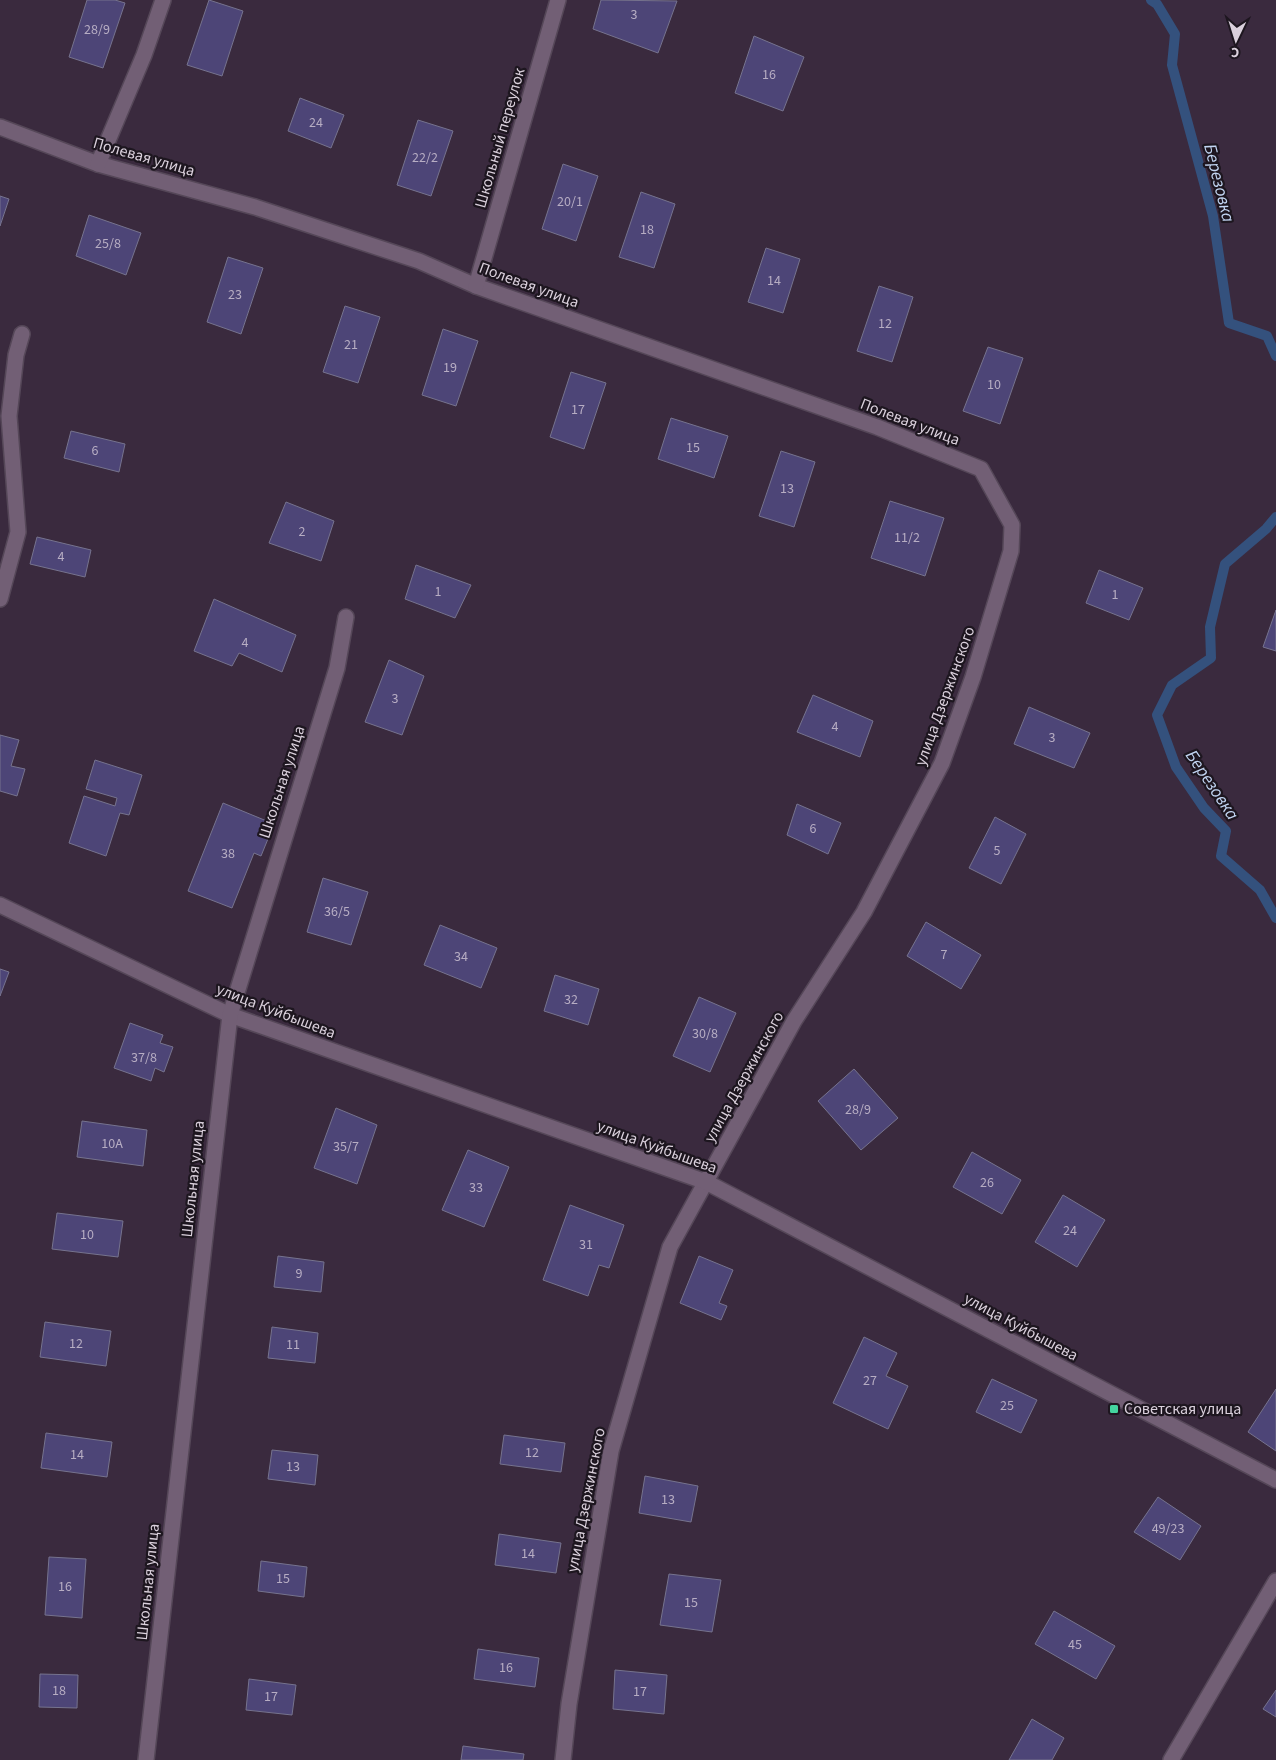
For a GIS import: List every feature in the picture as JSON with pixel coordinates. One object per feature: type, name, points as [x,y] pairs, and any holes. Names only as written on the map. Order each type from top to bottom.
[{"type":"street","points":[[98,164],[144,55],[164,0]]},
{"type":"street","name":"Школьный переулок","points":[[476,286],[558,0]]},
{"type":"street","name":"Полевая улица","points":[[0,127],[98,164],[255,206],[419,260],[476,286],[868,424],[981,469],[1012,525]]},
{"type":"street","points":[[0,599],[18,532],[9,416],[16,355],[22,334]]},
{"type":"street","name":"улица Дзержинского","points":[[563,1760],[569,1704],[610,1451],[670,1247],[794,1021],[864,912],[942,762],[973,677],[1011,551],[1012,525]]},
{"type":"street","name":"Школьная улица","points":[[146,1760],[230,1014],[337,668],[346,617]]},
{"type":"street","name":"улица Куйбышева","points":[[0,905],[230,1014],[706,1182],[1276,1480]]},
{"type":"street","points":[[1171,1760],[1276,1581]]},
{"type":"building","points":[[87,0],[115,0],[125,3],[103,68],[69,57]]},
{"type":"building","points":[[209,0],[243,11],[222,76],[187,65]]},
{"type":"building","points":[[601,0],[677,1],[658,53],[593,29]]},
{"type":"building","points":[[754,36],[804,57],[783,111],[735,93]]},
{"type":"building","points":[[300,98],[344,115],[331,148],[288,131]]},
{"type":"building","points":[[418,120],[453,131],[431,196],[397,185]]},
{"type":"building","points":[[563,164],[598,176],[576,241],[542,229]]},
{"type":"building","points":[[641,192],[675,204],[654,268],[619,257]]},
{"type":"building","points":[[0,196],[9,199],[0,226]]},
{"type":"building","points":[[89,215],[141,233],[126,275],[76,256]]},
{"type":"building","points":[[766,248],[800,259],[783,313],[748,302]]},
{"type":"building","points":[[228,257],[263,268],[241,334],[207,322]]},
{"type":"building","points":[[879,286],[913,297],[892,362],[857,351]]},
{"type":"building","points":[[345,306],[380,317],[358,383],[323,372]]},
{"type":"building","points":[[443,329],[478,341],[456,406],[422,395]]},
{"type":"building","points":[[988,347],[1023,358],[1000,424],[963,411]]},
{"type":"building","points":[[571,372],[606,383],[584,449],[550,437]]},
{"type":"building","points":[[671,418],[728,436],[714,478],[658,459]]},
{"type":"building","points":[[71,431],[125,444],[119,472],[64,458]]},
{"type":"building","points":[[781,451],[815,462],[794,527],[759,516]]},
{"type":"building","points":[[890,501],[944,518],[925,576],[871,558]]},
{"type":"building","points":[[286,502],[334,521],[321,561],[269,543]]},
{"type":"building","points":[[37,537],[91,550],[85,577],[30,564]]},
{"type":"building","points":[[416,565],[471,585],[455,618],[405,599]]},
{"type":"building","points":[[1099,570],[1143,588],[1129,620],[1086,603]]},
{"type":"building","points":[[214,599],[296,635],[282,672],[239,653],[232,666],[194,651]]},
{"type":"building","points":[[1276,610],[1276,651],[1263,647]]},
{"type":"building","points":[[389,660],[424,676],[402,735],[365,722]]},
{"type":"building","points":[[813,695],[873,721],[860,757],[797,732]]},
{"type":"building","points":[[1029,707],[1090,733],[1074,768],[1014,744]]},
{"type":"building","points":[[0,735],[19,740],[11,766],[25,769],[17,796],[0,791]]},
{"type":"building","points":[[95,760],[142,775],[129,815],[120,813],[106,856],[69,843],[84,796],[115,806],[117,798],[86,789]]},
{"type":"building","points":[[223,803],[274,824],[261,856],[254,853],[232,908],[188,891]]},
{"type":"building","points":[[797,804],[841,823],[828,854],[787,835]]},
{"type":"building","points":[[995,817],[1026,834],[1001,884],[969,868]]},
{"type":"building","points":[[323,878],[368,892],[351,945],[307,932]]},
{"type":"building","points":[[926,922],[981,955],[961,989],[907,956]]},
{"type":"building","points":[[440,925],[497,948],[481,988],[424,965]]},
{"type":"building","points":[[0,969],[9,972],[0,996]]},
{"type":"building","points":[[555,975],[599,989],[588,1025],[544,1011]]},
{"type":"building","points":[[699,997],[736,1013],[710,1072],[673,1056]]},
{"type":"building","points":[[130,1023],[163,1035],[160,1043],[173,1047],[164,1072],[155,1068],[151,1081],[114,1068]]},
{"type":"building","points":[[854,1069],[898,1118],[861,1150],[818,1101]]},
{"type":"building","points":[[336,1108],[377,1125],[357,1184],[314,1168]]},
{"type":"building","points":[[82,1121],[147,1130],[143,1166],[77,1157]]},
{"type":"building","points":[[468,1150],[509,1167],[484,1227],[442,1210]]},
{"type":"building","points":[[972,1152],[1021,1180],[1002,1214],[953,1187]]},
{"type":"building","points":[[1063,1195],[1105,1220],[1077,1267],[1035,1242]]},
{"type":"building","points":[[570,1205],[624,1225],[609,1268],[599,1265],[588,1296],[543,1280]]},
{"type":"building","points":[[57,1213],[123,1221],[118,1257],[52,1249]]},
{"type":"building","points":[[278,1256],[324,1262],[321,1292],[274,1287]]},
{"type":"building","points":[[699,1256],[733,1270],[719,1303],[727,1306],[721,1320],[680,1303]]},
{"type":"building","points":[[45,1322],[111,1331],[106,1366],[40,1357]]},
{"type":"building","points":[[272,1327],[318,1333],[315,1363],[268,1358]]},
{"type":"building","points":[[864,1337],[897,1353],[886,1376],[908,1386],[888,1429],[833,1403]]},
{"type":"building","points":[[992,1379],[1037,1400],[1021,1433],[976,1412]]},
{"type":"building","points":[[1276,1389],[1276,1451],[1248,1432]]},
{"type":"building","points":[[46,1433],[112,1442],[107,1477],[41,1468]]},
{"type":"building","points":[[504,1435],[565,1443],[561,1472],[500,1464]]},
{"type":"building","points":[[272,1450],[318,1455],[315,1485],[268,1479]]},
{"type":"building","points":[[645,1476],[698,1486],[691,1522],[639,1513]]},
{"type":"building","points":[[1158,1497],[1201,1526],[1180,1560],[1134,1532]]},
{"type":"building","points":[[499,1534],[561,1543],[556,1573],[495,1565]]},
{"type":"building","points":[[49,1557],[86,1559],[82,1618],[45,1615]]},
{"type":"building","points":[[261,1561],[307,1567],[304,1597],[258,1591]]},
{"type":"building","points":[[669,1574],[721,1580],[712,1632],[660,1625]]},
{"type":"building","points":[[1054,1611],[1115,1646],[1096,1679],[1035,1644]]},
{"type":"building","points":[[478,1649],[539,1658],[535,1687],[474,1679]]},
{"type":"building","points":[[615,1670],[667,1675],[664,1714],[613,1709]]},
{"type":"building","points":[[40,1674],[78,1675],[77,1708],[39,1707]]},
{"type":"building","points":[[249,1679],[296,1685],[292,1715],[246,1710]]},
{"type":"building","points":[[1276,1690],[1276,1717],[1263,1709]]},
{"type":"building","points":[[1032,1719],[1064,1738],[1052,1760],[1009,1760]]},
{"type":"building","points":[[463,1746],[524,1754],[523,1760],[461,1760]]},
{"type":"waterway","name":"Березовка","points":[[1151,0],[1157,4],[1175,34],[1172,65],[1213,216],[1229,323],[1267,336],[1276,356]]},
{"type":"waterway","name":"Березовка","points":[[1276,517],[1266,529],[1225,564],[1210,627],[1211,658],[1172,685],[1157,715],[1176,767],[1204,808],[1226,831],[1221,856],[1260,890],[1276,918]]},
{"type":"place","name":"Советская улица","points":[[1114,1409]]}]
